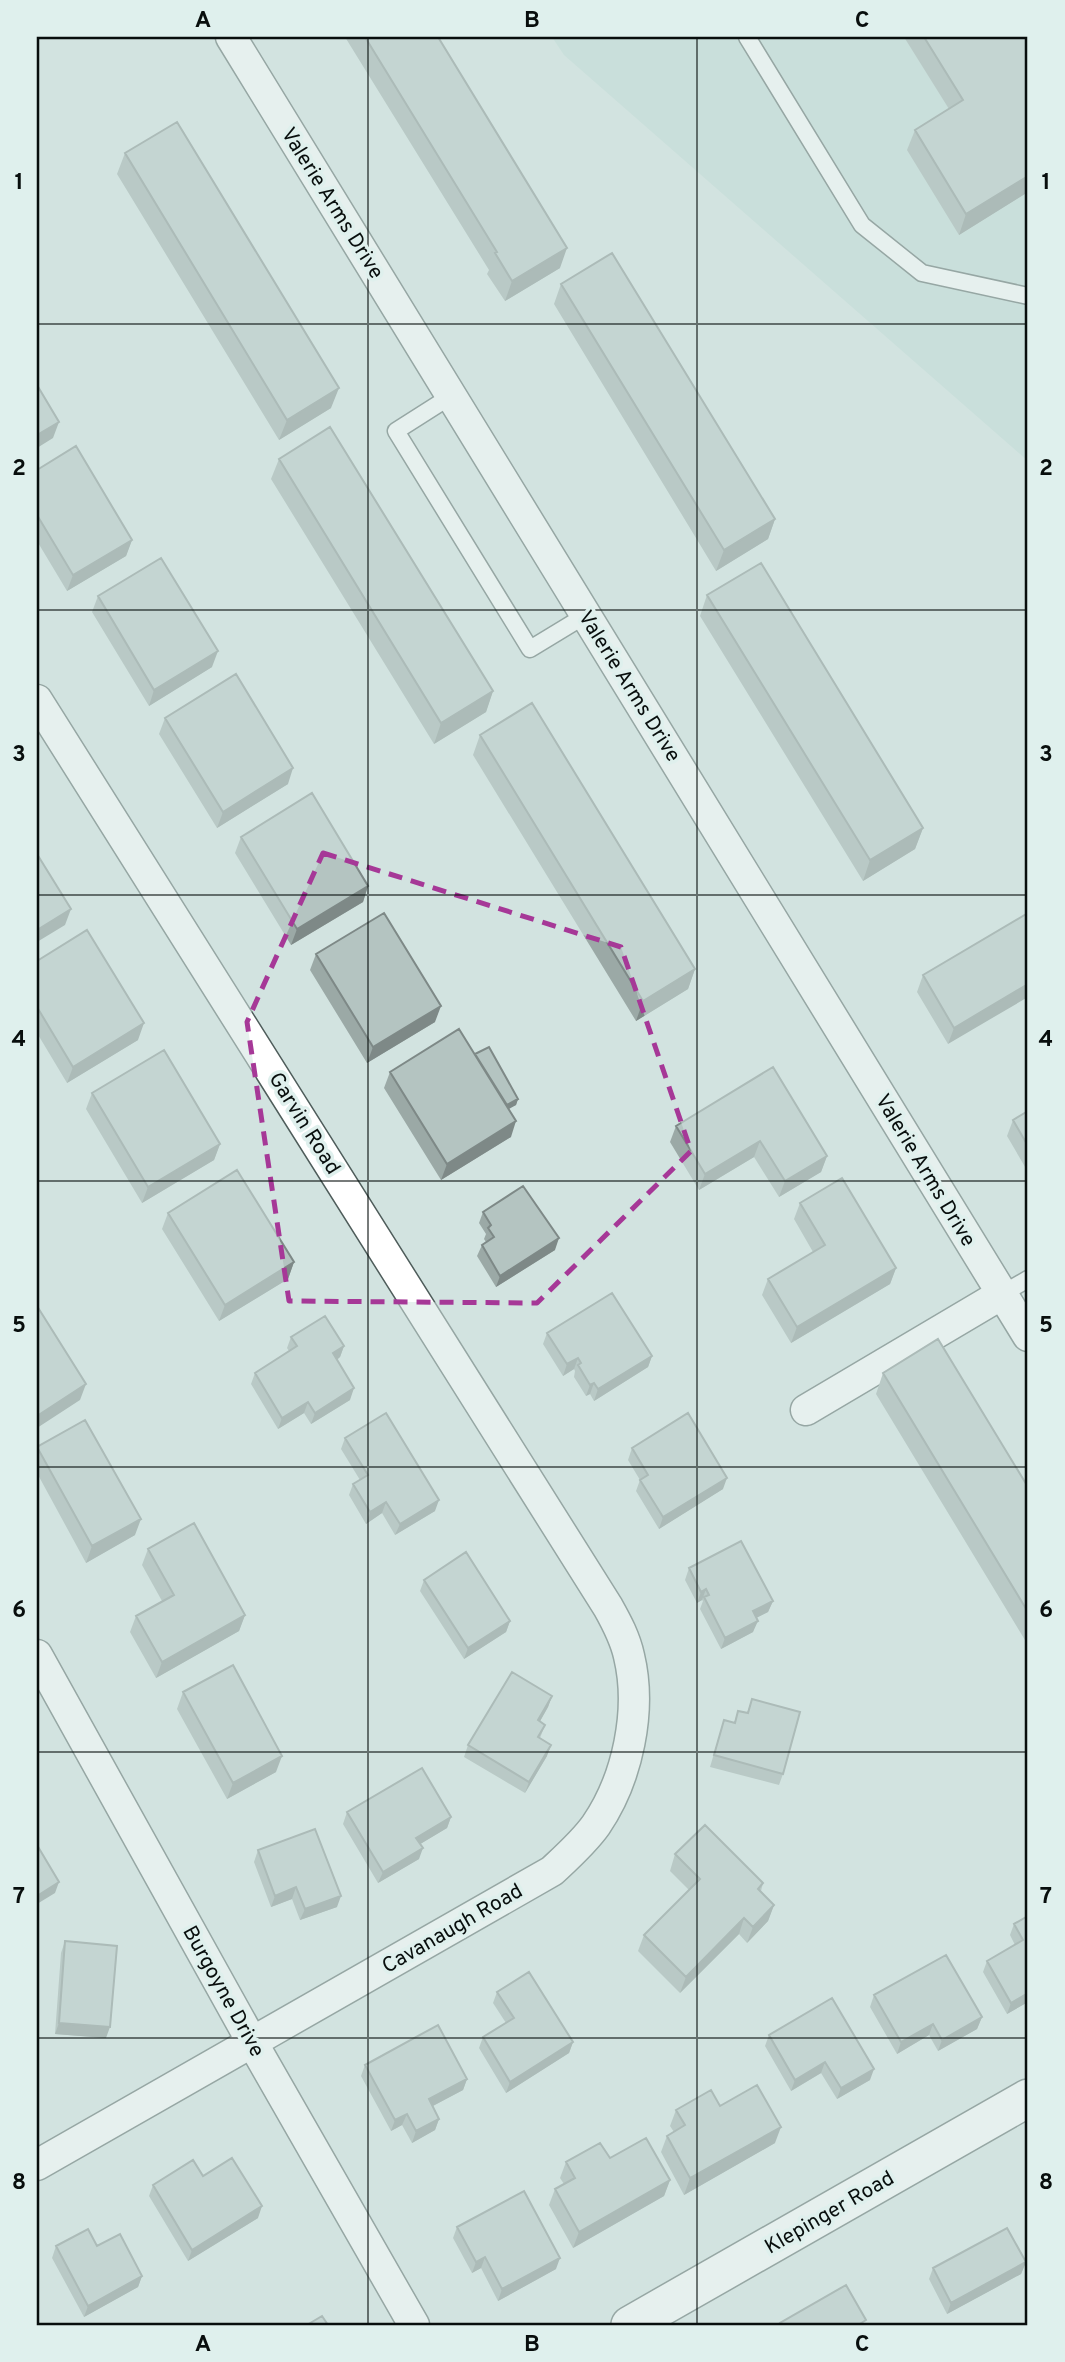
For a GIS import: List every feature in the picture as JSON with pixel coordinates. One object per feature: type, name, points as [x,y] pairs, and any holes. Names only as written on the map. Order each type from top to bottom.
[{"type":"street","name":"Valerie Arms Drive","points":[[231,37],[1028,1336]]},
{"type":"street","name":"Garvin Road","points":[[37,700],[571,1548]]},
{"type":"street","points":[[806,1410],[1002,1294]]},
{"type":"street","name":"Cavanaugh Road","points":[[37,2165],[552,1871],[596,1825],[612,1797],[625,1760],[632,1722],[634,1686],[622,1632],[571,1548]]},
{"type":"street","name":"Burgoyne Drive","points":[[37,1656],[252,2042],[414,2325]]},
{"type":"street","name":"Klepinger Road","points":[[630,2325],[1028,2098]]},
{"type":"lane","points":[[747,37],[862,225],[922,273],[1028,296]]},
{"type":"lane","points":[[452,396],[396,431],[530,649],[586,615]]},
{"type":"lane","points":[[1002,1294],[1028,1279]]},
{"type":"highlighted area","points":[[323,853],[621,947],[691,1151],[537,1303],[289,1301],[247,1022]]},
{"type":"shaded area","points":[[552,37],[1028,37],[1028,461],[564,55]]},
{"type":"building","points":[[365,37],[438,37],[567,248],[512,281],[495,253],[497,252]]},
{"type":"building","points":[[924,37],[1028,37],[1028,176],[966,214],[915,130],[963,100]]},
{"type":"building","points":[[177,122],[339,388],[287,420],[125,153]]},
{"type":"building","points":[[612,253],[775,519],[724,550],[561,284]]},
{"type":"building","points":[[37,385],[59,422],[37,435]]},
{"type":"building","points":[[330,427],[493,691],[441,723],[279,459]]},
{"type":"building","points":[[76,446],[132,540],[73,575],[37,515],[37,470]]},
{"type":"building","points":[[161,558],[218,651],[154,690],[98,596]]},
{"type":"building","points":[[761,563],[923,828],[870,860],[707,595]]},
{"type":"building","points":[[236,674],[293,768],[223,812],[165,718]]},
{"type":"building","points":[[532,703],[695,969],[643,1001],[480,735]]},
{"type":"building","points":[[312,793],[368,886],[297,929],[241,837]]},
{"type":"building","points":[[37,854],[71,909],[37,930]]},
{"type":"building","points":[[384,913],[441,1006],[373,1047],[316,954]]},
{"type":"building","points":[[1028,913],[1028,984],[954,1028],[923,975]]},
{"type":"building","points":[[87,930],[144,1023],[73,1067],[37,1007],[37,961]]},
{"type":"building","points":[[459,1029],[516,1121],[447,1164],[390,1072]]},
{"type":"building","points":[[489,1047],[518,1099],[507,1105],[475,1054]]},
{"type":"building","points":[[164,1050],[220,1144],[148,1187],[92,1093]]},
{"type":"building","points":[[773,1067],[827,1156],[785,1181],[760,1141],[705,1174],[676,1126]]},
{"type":"building","points":[[1028,1111],[1028,1146],[1013,1120]]},
{"type":"building","points":[[237,1170],[294,1262],[225,1305],[168,1213]]},
{"type":"building","points":[[842,1178],[896,1268],[797,1327],[768,1279],[825,1245],[800,1203]]},
{"type":"building","points":[[523,1186],[559,1238],[500,1276],[482,1245],[494,1237],[483,1212]]},
{"type":"building","points":[[612,1293],[652,1356],[598,1389],[594,1383],[590,1385],[578,1365],[581,1363],[578,1358],[567,1364],[547,1333]]},
{"type":"building","points":[[37,1306],[86,1384],[37,1416]]},
{"type":"building","points":[[325,1316],[344,1346],[333,1353],[354,1388],[315,1413],[308,1402],[282,1418],[255,1373],[297,1346],[291,1337]]},
{"type":"building","points":[[938,1339],[1028,1487],[1028,1612],[883,1373]]},
{"type":"building","points":[[386,1413],[439,1500],[400,1524],[386,1502],[370,1512],[353,1484],[368,1475],[345,1438]]},
{"type":"building","points":[[688,1413],[727,1478],[663,1517],[640,1480],[648,1475],[632,1448]]},
{"type":"building","points":[[85,1420],[141,1519],[92,1546],[37,1447]]},
{"type":"building","points":[[194,1523],[245,1615],[162,1662],[136,1616],[174,1595],[148,1549]]},
{"type":"building","points":[[741,1541],[773,1601],[753,1611],[758,1621],[725,1638],[704,1597],[709,1595],[706,1589],[701,1592],[689,1568]]},
{"type":"building","points":[[466,1552],[510,1621],[468,1648],[424,1580]]},
{"type":"building","points":[[233,1665],[282,1756],[233,1783],[183,1692]]},
{"type":"building","points":[[512,1672],[552,1696],[538,1720],[545,1725],[538,1737],[551,1745],[529,1782],[468,1745]]},
{"type":"building","points":[[752,1699],[800,1712],[783,1774],[714,1755],[724,1720],[735,1723],[738,1711],[748,1713]]},
{"type":"building","points":[[422,1768],[451,1817],[416,1838],[423,1848],[383,1872],[347,1812]]},
{"type":"building","points":[[705,1825],[763,1883],[758,1889],[774,1905],[753,1927],[744,1918],[686,1977],[644,1935],[700,1879],[675,1854]]},
{"type":"building","points":[[315,1829],[341,1896],[305,1909],[296,1887],[275,1896],[258,1850]]},
{"type":"building","points":[[37,1845],[59,1882],[37,1896]]},
{"type":"building","points":[[1028,1916],[1028,1993],[1011,2003],[987,1961],[1023,1940],[1014,1924]]},
{"type":"building","points":[[65,1941],[117,1946],[110,2027],[59,2023]]},
{"type":"building","points":[[946,1955],[982,2017],[942,2040],[933,2024],[901,2042],[874,1995]]},
{"type":"building","points":[[529,1972],[573,2042],[510,2082],[483,2037],[514,2018],[497,1992]]},
{"type":"building","points":[[832,1998],[874,2069],[841,2088],[825,2062],[795,2080],[769,2035]]},
{"type":"building","points":[[438,2025],[467,2079],[429,2099],[439,2119],[416,2131],[407,2114],[395,2120],[365,2065]]},
{"type":"building","points":[[757,2085],[781,2127],[690,2178],[667,2136],[685,2125],[676,2110],[711,2090],[720,2106]]},
{"type":"building","points":[[646,2138],[670,2180],[579,2232],[555,2189],[575,2178],[566,2162],[600,2143],[610,2158]]},
{"type":"building","points":[[232,2158],[262,2206],[192,2250],[153,2185],[193,2160],[203,2176]]},
{"type":"building","points":[[524,2191],[560,2258],[502,2289],[485,2257],[476,2262],[457,2227]]},
{"type":"building","points":[[1007,2228],[1026,2262],[951,2303],[933,2268]]},
{"type":"building","points":[[88,2229],[97,2246],[120,2234],[142,2276],[88,2306],[56,2246]]},
{"type":"building","points":[[846,2285],[866,2320],[858,2325],[781,2325],[780,2323]]},
{"type":"building","points":[[322,2316],[328,2325],[307,2325]]}]
